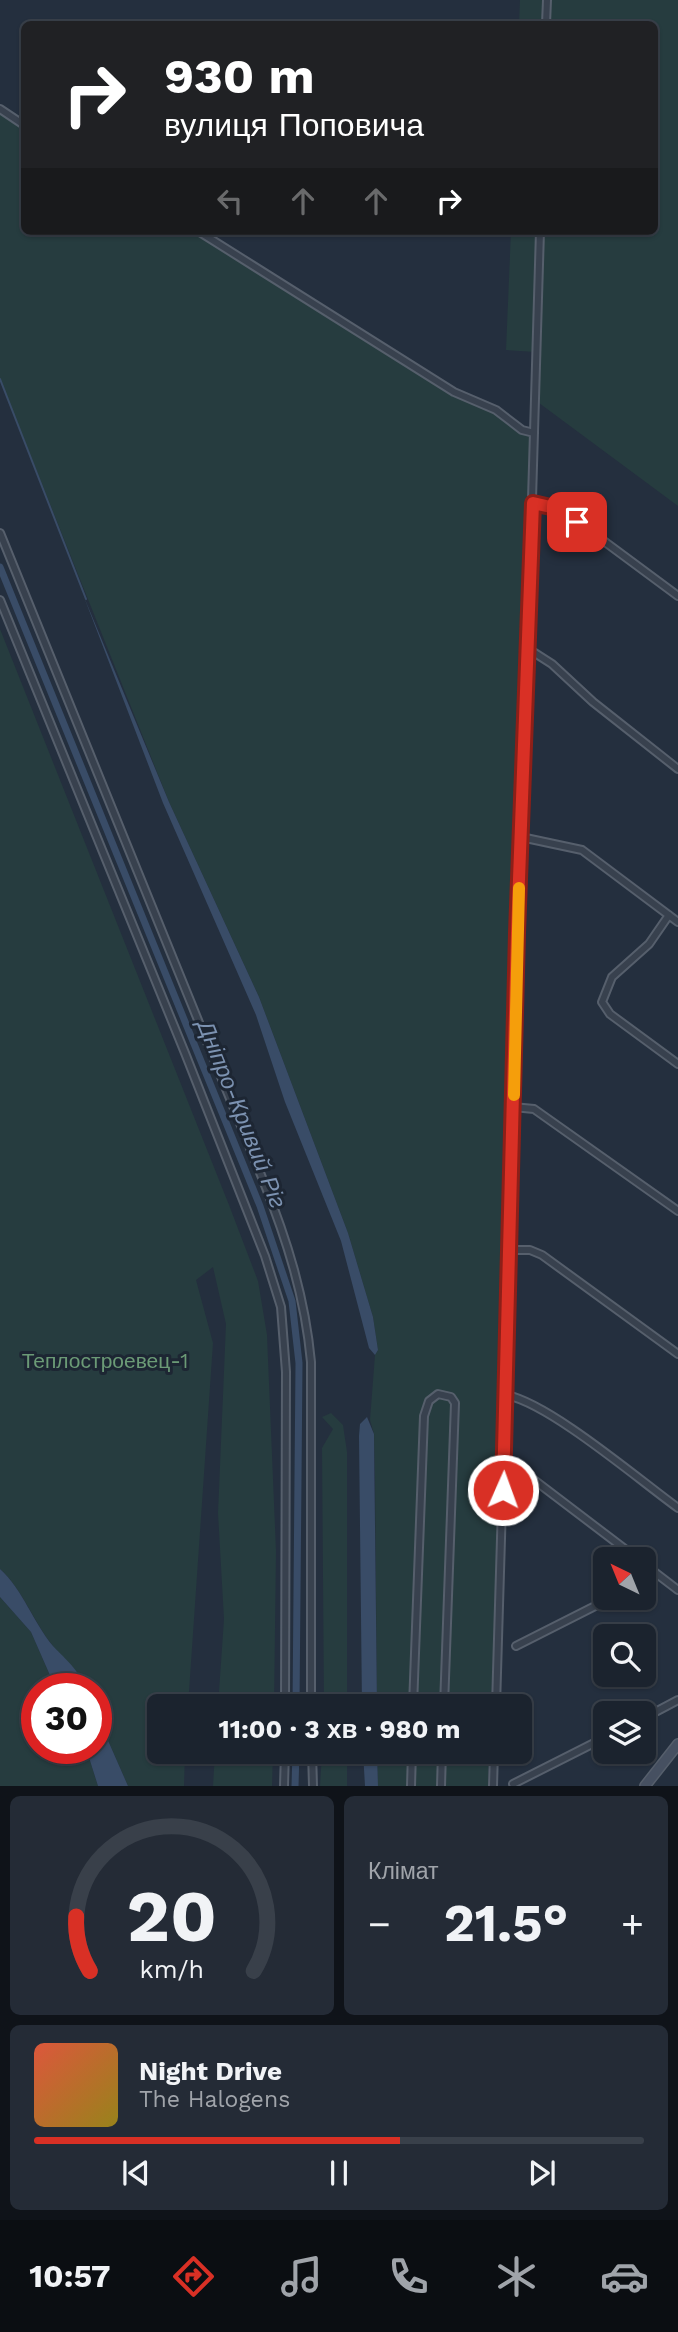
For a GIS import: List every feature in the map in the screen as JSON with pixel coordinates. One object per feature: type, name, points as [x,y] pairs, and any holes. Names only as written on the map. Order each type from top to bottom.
[{"type":"street","points":[[546,21],[547,0]]},
{"type":"street","points":[[0,109],[21,123]]},
{"type":"street","points":[[204,235],[454,392],[496,410],[522,430],[534,433]]},
{"type":"street","points":[[496,1694],[540,235]]},
{"type":"street","points":[[533,503],[566,513],[678,596]]},
{"type":"street","points":[[0,533],[258,1168],[296,1268],[307,1318],[311,1362],[312,1694]]},
{"type":"street","points":[[0,600],[185,1053],[265,1256],[281,1307],[286,1371],[285,1694]]},
{"type":"street","points":[[527,648],[552,664],[593,702],[678,769]]},
{"type":"street","points":[[521,837],[582,850],[678,922]]},
{"type":"street","points":[[668,915],[649,944],[612,977],[602,1002],[604,1009],[678,1065]]},
{"type":"street","points":[[513,1107],[534,1109],[678,1211]]},
{"type":"street","points":[[509,1250],[530,1250],[542,1255],[678,1354]]},
{"type":"street","points":[[413,1694],[424,1416],[429,1401],[438,1394],[451,1397],[455,1403],[444,1694]]},
{"type":"street","points":[[506,1395],[529,1402],[552,1417],[678,1508]]},
{"type":"street","points":[[503,1463],[517,1466],[622,1547]]},
{"type":"street","points":[[657,1574],[678,1590]]},
{"type":"street","points":[[516,1646],[593,1607]]},
{"type":"street","points":[[656,1711],[678,1700]]},
{"type":"street","points":[[513,1784],[593,1744]]},
{"type":"street","points":[[645,1786],[678,1744]]},
{"type":"street","points":[[284,1786],[285,1764]]},
{"type":"street","points":[[312,1764],[313,1786]]},
{"type":"street","points":[[411,1786],[412,1764]]},
{"type":"street","points":[[441,1786],[442,1764]]},
{"type":"street","points":[[493,1786],[494,1764]]},
{"type":"green space","points":[[520,0],[678,0],[678,506],[535,400],[536,352],[506,350],[511,235],[658,235],[658,21],[519,21]]},
{"type":"green space","points":[[0,109],[21,123],[21,235],[204,235],[454,392],[496,410],[513,425],[534,433],[491,1694],[377,1694],[374,1434],[370,1420],[375,1355],[378,1350],[373,1317],[348,1233],[259,997],[169,802],[0,379]]},
{"type":"green space","name":"Теплостроевец-1","points":[[0,629],[258,1281],[267,1335],[276,1551],[274,1694],[219,1694],[224,1619],[218,1513],[226,1324],[213,1267],[196,1280],[213,1343],[189,1694],[147,1694],[147,1764],[185,1764],[184,1786],[128,1786],[112,1750],[112,1673],[76,1673],[53,1646],[15,1586],[0,1569]]},
{"type":"green space","points":[[331,1413],[343,1425],[347,1452],[347,1694],[324,1694],[322,1448],[333,1429],[322,1417]]},
{"type":"green space","points":[[0,1597],[31,1632],[49,1673],[21,1673],[21,1764],[91,1764],[98,1786],[0,1786]]},
{"type":"green space","points":[[214,1764],[273,1764],[272,1786],[213,1786]]},
{"type":"green space","points":[[321,1764],[347,1764],[347,1786],[320,1786]]},
{"type":"green space","points":[[377,1764],[489,1764],[488,1786],[378,1786]]},
{"type":"water","points":[[84,597],[169,802],[259,997],[348,1233],[373,1317],[378,1350],[375,1355],[369,1348],[341,1241],[285,1102],[256,1015],[163,803]]},
{"type":"water","points":[[367,1417],[374,1434],[377,1694],[362,1694],[360,1424]]},
{"type":"water","points":[[0,1569],[15,1587],[46,1637],[77,1673],[49,1673],[31,1632],[0,1597]]},
{"type":"water","points":[[112,1750],[128,1786],[98,1786],[91,1764],[112,1764]]},
{"type":"water","points":[[364,1764],[377,1764],[378,1786],[365,1786]]},
{"type":"waterway","points":[[0,379],[86,599]]},
{"type":"waterway","name":"Дніпро-Кривий Ріг","points":[[0,567],[260,1206],[292,1301],[299,1363],[296,1694]]},
{"type":"waterway","name":"Дніпро-Кривий Ріг","points":[[295,1786],[296,1764]]},
{"type":"slow traffic","points":[[514,1095],[519,888]]},
{"type":"route","points":[[503,1490],[517,933],[533,503],[555,508],[577,522]]}]
